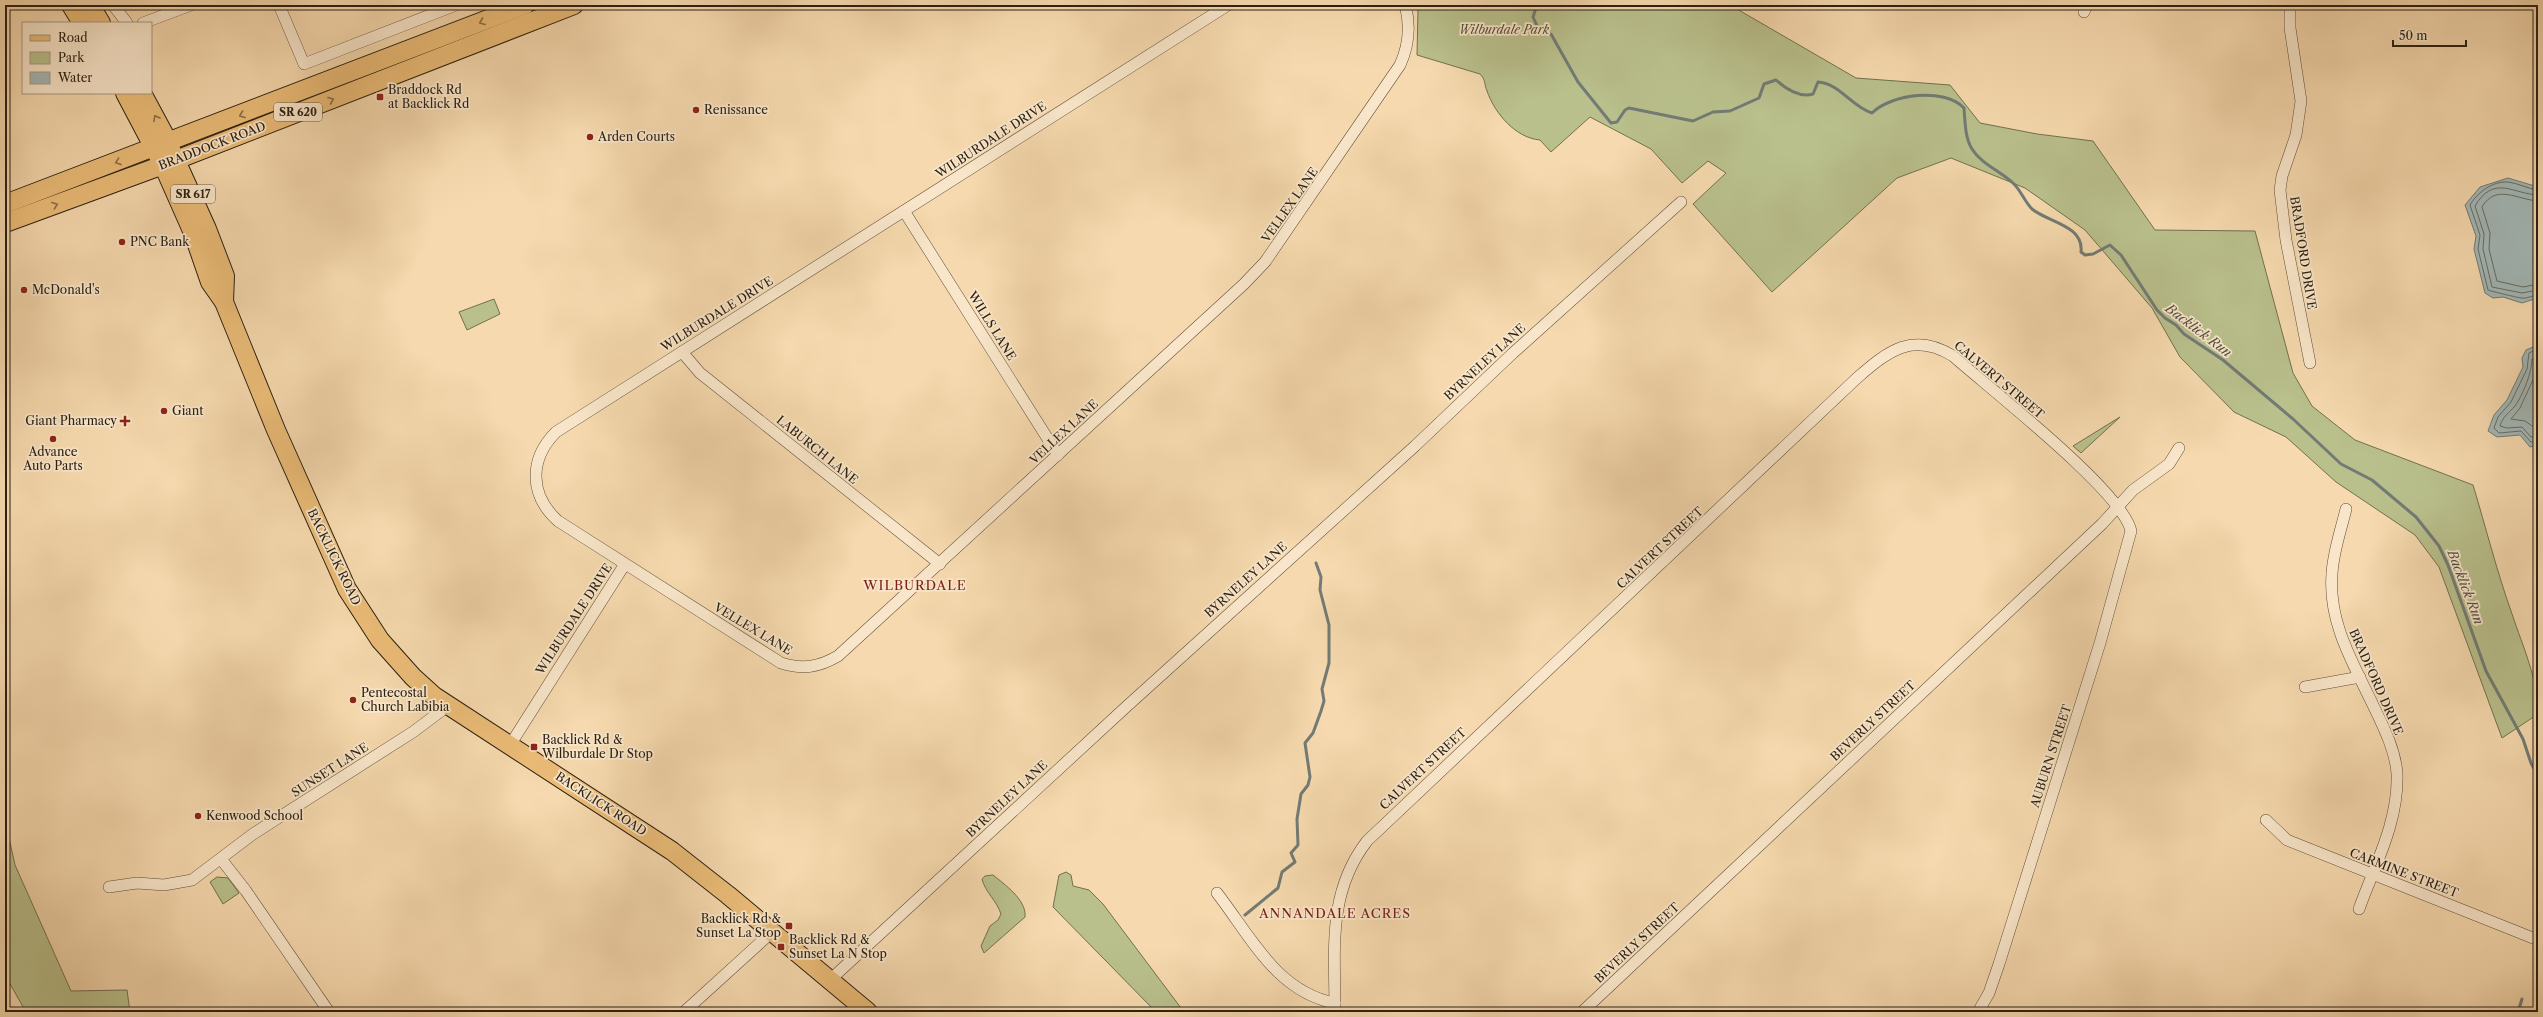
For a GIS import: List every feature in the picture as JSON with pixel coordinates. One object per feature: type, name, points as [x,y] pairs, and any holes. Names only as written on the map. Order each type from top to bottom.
[{"type":"main road","points":[[71,5],[81,22]]},
{"type":"main road","points":[[90,5],[100,22]]},
{"type":"main road","name":"BRADDOCK ROAD","points":[[5,204],[522,10],[574,5]]},
{"type":"main road","name":"BRADDOCK ROAD","points":[[5,223],[170,162],[522,10]]},
{"type":"main road","name":"BACKLICK ROAD","points":[[126,94],[162,146]]},
{"type":"main road","name":"BACKLICK ROAD","points":[[142,94],[162,146],[170,162],[210,282],[224,302],[276,430],[347,589],[361,613],[394,658],[424,686],[448,705],[672,851],[868,1012]]},
{"type":"street","points":[[113,5],[126,22]]},
{"type":"street","points":[[147,22],[191,5]]},
{"type":"street","points":[[279,5],[304,64],[456,5]]},
{"type":"street","name":"WILBURDALE DRIVE","points":[[510,745],[625,564],[558,521],[542,504],[536,488],[535,470],[538,459],[548,441],[556,432],[1228,5]]},
{"type":"street","name":"VELLEX LANE","points":[[625,564],[771,657],[792,666],[803,668],[826,664],[838,656],[1244,284],[1273,253],[1400,64],[1408,42],[1409,28],[1405,5]]},
{"type":"street","name":"BRADFORD DRIVE","points":[[2290,5],[2290,28],[2301,101],[2296,135],[2282,176],[2280,190],[2286,240],[2310,364]]},
{"type":"street","name":"BYRNELEY LANE","points":[[830,980],[1126,707],[1415,446],[1513,353],[1681,202]]},
{"type":"street","name":"WILLS LANE","points":[[904,211],[1058,455]]},
{"type":"street","name":"CALVERT STREET","points":[[1335,1008],[1337,907],[1347,871],[1367,841],[1857,378],[1891,352],[1910,344],[1921,344],[1932,346],[1953,356],[2072,460],[2119,506]]},
{"type":"street","name":"LABURCH LANE","points":[[682,352],[700,373],[940,564]]},
{"type":"street","name":"BEVERLY STREET","points":[[1582,1012],[2119,506],[2133,490],[2169,464],[2180,448]]},
{"type":"street","name":"AUBURN STREET","points":[[1978,1012],[1989,993],[1999,964],[2130,540],[2130,524],[2119,506]]},
{"type":"street","name":"BRADFORD DRIVE","points":[[2346,509],[2334,556],[2332,593],[2339,631],[2388,735],[2396,772],[2395,802],[2391,823],[2359,909]]},
{"type":"street","points":[[2305,687],[2360,677]]},
{"type":"street","name":"SUNSET LANE","points":[[109,887],[137,883],[180,883],[201,875],[253,834],[413,732],[448,705]]},
{"type":"street","name":"CARMINE STREET","points":[[2266,820],[2287,840],[2538,940]]},
{"type":"street","points":[[221,859],[260,910],[329,1012]]},
{"type":"street","points":[[1217,893],[1280,976],[1305,994],[1335,1008]]},
{"type":"street","points":[[684,1012],[772,932]]},
{"type":"green space","name":"Wilburdale Park","points":[[1415,5],[1730,5],[1856,78],[1950,85],[1980,123],[2037,134],[2093,141],[2155,230],[2255,231],[2293,373],[2312,406],[2355,440],[2473,485],[2501,582],[2533,676],[2538,714],[2502,738],[2439,567],[2415,535],[2336,482],[2286,437],[2234,412],[2180,357],[2152,308],[2085,230],[2025,188],[1951,158],[1897,178],[1772,292],[1693,204],[1726,173],[1708,161],[1682,183],[1651,149],[1590,117],[1551,152],[1540,140],[1523,135],[1515,130],[1501,116],[1491,100],[1483,78],[1480,74],[1417,55],[1418,11]]},
{"type":"green space","points":[[494,299],[500,314],[467,330],[459,312]]},
{"type":"green space","points":[[2120,417],[2081,453],[2073,446]]},
{"type":"green space","points":[[5,820],[15,865],[71,991],[127,990],[130,1012],[26,1012],[5,975]]},
{"type":"green space","points":[[1066,872],[1071,875],[1073,886],[1089,890],[1103,904],[1184,1012],[1156,1012],[1053,907],[1059,875]]},
{"type":"green space","points":[[993,875],[1019,899],[1025,911],[1025,917],[984,953],[981,946],[990,926],[998,920],[1001,914],[982,879],[985,876]]},
{"type":"green space","points":[[217,877],[228,878],[239,893],[223,904],[210,882]]},
{"type":"water","points":[[2508,178],[2538,187],[2538,298],[2522,303],[2503,297],[2493,298],[2485,293],[2474,249],[2476,236],[2465,205],[2480,187]]},
{"type":"water","points":[[2538,345],[2538,445],[2530,447],[2520,435],[2497,437],[2488,431],[2494,415],[2507,400],[2523,367],[2522,358],[2526,350]]},
{"type":"waterway","name":"Backlick Run","points":[[1537,5],[1533,17],[1538,28],[1551,34],[1578,82],[1611,123],[1617,122],[1625,110],[1629,108],[1693,121],[1713,112],[1730,111],[1759,98],[1764,84],[1776,80],[1784,87],[1803,95],[1813,94],[1818,82],[1826,83],[1858,106],[1872,113],[1881,106],[1904,98],[1931,95],[1944,97],[1955,101],[1964,108],[1967,135],[1972,149],[1986,164],[2014,184],[2032,209],[2071,230],[2077,236],[2080,243],[2081,252],[2085,255],[2093,254],[2110,245],[2121,255],[2157,310],[2165,318],[2176,325],[2184,334],[2223,360],[2293,419],[2341,464],[2372,480],[2416,517],[2439,546],[2448,565],[2486,671],[2523,739],[2531,763],[2538,776]]},
{"type":"waterway","points":[[1245,915],[1278,888],[1282,872],[1295,862],[1291,853],[1298,845],[1297,819],[1301,794],[1308,785],[1310,777],[1305,743],[1313,733],[1321,711],[1324,701],[1322,689],[1329,663],[1329,625],[1320,590],[1321,577],[1316,563]]},
{"type":"waterway","points":[[2518,1012],[2522,999]]},
{"type":"place","name":"Braddock Rd at Backlick Rd","points":[[380,97]]},
{"type":"place","name":"Renissance","points":[[696,110]]},
{"type":"place","name":"Arden Courts","points":[[590,137]]},
{"type":"place","name":"PNC Bank","points":[[122,242]]},
{"type":"place","name":"McDonald's","points":[[24,290]]},
{"type":"place","name":"Giant","points":[[164,411]]},
{"type":"place","name":"Giant Pharmacy","points":[[125,421]]},
{"type":"place","name":"Advance Auto Parts","points":[[53,439]]},
{"type":"place","name":"Pentecostal Church Labibia","points":[[353,700]]},
{"type":"place","name":"Backlick Rd & Wilburdale Dr Stop","points":[[534,747]]},
{"type":"place","name":"Kenwood School","points":[[198,816]]},
{"type":"place","name":"Backlick Rd & Sunset La Stop","points":[[789,926]]},
{"type":"place","name":"Backlick Rd & Sunset La N Stop","points":[[781,947]]},
{"type":"district","name":"WILBURDALE","points":[[915,585]]},
{"type":"district","name":"ANNANDALE ACRES","points":[[1335,913]]}]
